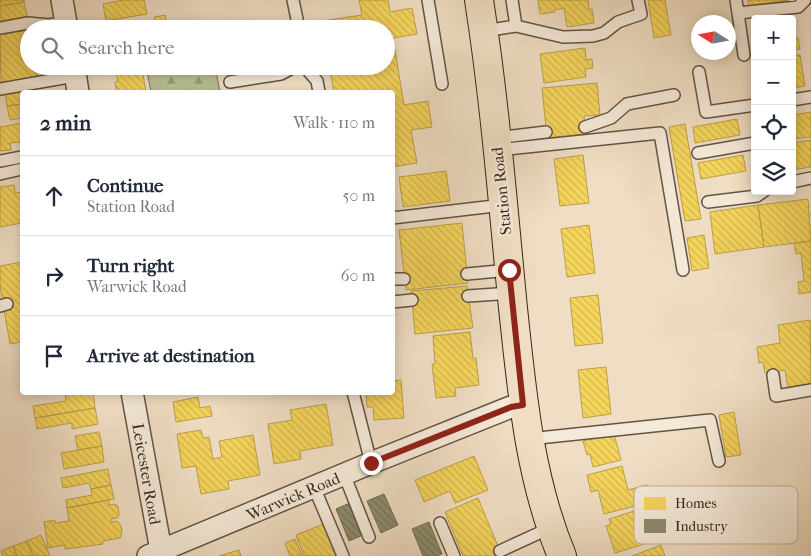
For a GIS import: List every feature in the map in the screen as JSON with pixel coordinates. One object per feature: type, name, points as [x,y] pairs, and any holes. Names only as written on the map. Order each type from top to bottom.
[{"type":"main road","name":"Station Road","points":[[479,0],[503,205],[523,405],[534,465],[550,528],[562,556]]},
{"type":"street","points":[[62,0],[66,20]]},
{"type":"street","name":"Leicester Road","points":[[132,395],[157,554]]},
{"type":"street","name":"Warwick Road","points":[[157,554],[371,463],[511,407],[523,405]]},
{"type":"lane","points":[[293,0],[297,20]]},
{"type":"lane","points":[[428,0],[442,84]]},
{"type":"lane","points":[[512,0],[516,26]]},
{"type":"lane","points":[[484,31],[516,26],[563,37],[593,36],[604,33],[618,22],[641,14],[638,0]]},
{"type":"lane","points":[[736,0],[744,55]]},
{"type":"lane","points":[[738,13],[798,7],[805,0]]},
{"type":"lane","points":[[0,28],[20,24]]},
{"type":"lane","points":[[699,72],[706,112],[751,106]]},
{"type":"lane","points":[[230,82],[275,75]]},
{"type":"lane","points":[[312,75],[317,81],[319,90]]},
{"type":"lane","points":[[0,89],[76,78]]},
{"type":"lane","points":[[585,127],[611,118],[627,104],[674,95]]},
{"type":"lane","points":[[796,99],[811,97]]},
{"type":"lane","points":[[496,144],[546,132]]},
{"type":"lane","points":[[496,144],[660,134],[683,270]]},
{"type":"lane","points":[[698,153],[751,144]]},
{"type":"lane","points":[[0,161],[20,157]]},
{"type":"lane","points":[[0,174],[20,169]]},
{"type":"lane","points":[[796,181],[811,178]]},
{"type":"lane","points":[[708,202],[758,195]]},
{"type":"lane","points":[[395,218],[503,205]]},
{"type":"lane","points":[[467,274],[511,281]]},
{"type":"lane","points":[[468,296],[511,281]]},
{"type":"lane","points":[[395,302],[412,300]]},
{"type":"lane","points":[[773,374],[776,396],[811,390]]},
{"type":"lane","points":[[354,395],[371,463]]},
{"type":"lane","points":[[529,440],[710,420],[719,461]]},
{"type":"lane","points":[[344,474],[369,537]]},
{"type":"lane","points":[[314,487],[343,556]]},
{"type":"lane","points":[[440,523],[454,556]]},
{"type":"lane","points":[[500,551],[550,528]]},
{"type":"green space","points":[[148,75],[217,75],[220,90],[151,90]]},
{"type":"building: Homes","points":[[0,0],[24,0],[24,2],[0,6]]},
{"type":"building: Homes","points":[[123,0],[144,0],[147,14],[106,20],[103,4]]},
{"type":"building: Homes","points":[[359,0],[388,0],[390,12],[412,8],[417,34],[395,38],[395,20],[329,20],[362,15]]},
{"type":"building: Homes","points":[[538,0],[588,0],[589,9],[592,9],[594,23],[567,27],[564,8],[554,10],[555,12],[540,14]]},
{"type":"building: Homes","points":[[648,0],[665,0],[671,35],[654,38]]},
{"type":"building: Homes","points":[[748,0],[789,0],[749,6]]},
{"type":"building: Homes","points":[[24,2],[27,16],[0,22],[0,6]]},
{"type":"building: Homes","points":[[165,15],[166,20],[154,20],[154,17]]},
{"type":"building: Homes","points":[[20,32],[20,75],[37,76],[1,83],[0,35]]},
{"type":"building: Homes","points":[[796,38],[798,38],[800,49],[796,50]]},
{"type":"building: Homes","points":[[585,48],[586,60],[592,59],[593,68],[585,69],[586,77],[544,83],[540,54]]},
{"type":"building: Homes","points":[[395,50],[404,105],[428,101],[432,127],[411,130],[417,163],[395,167],[395,90],[334,90],[331,75],[395,75]]},
{"type":"building: Homes","points":[[800,55],[805,86],[796,87],[796,60],[796,56]]},
{"type":"building: Homes","points":[[116,75],[143,75],[146,90],[117,90],[115,82],[118,81]]},
{"type":"building: Homes","points":[[597,83],[600,115],[584,116],[586,134],[547,138],[542,88]]},
{"type":"building: Homes","points":[[35,87],[36,90],[20,90],[20,104],[7,106],[5,92]]},
{"type":"building: Homes","points":[[20,104],[20,118],[10,120],[7,106]]},
{"type":"building: Homes","points":[[811,112],[811,137],[796,139],[796,114]]},
{"type":"building: Homes","points":[[737,119],[740,135],[695,143],[693,127]]},
{"type":"building: Homes","points":[[20,123],[20,142],[10,143],[11,150],[0,151],[0,127]]},
{"type":"building: Homes","points":[[685,124],[701,219],[685,221],[669,127]]},
{"type":"building: Homes","points":[[811,140],[811,167],[796,169],[796,142]]},
{"type":"building: Homes","points":[[583,155],[589,203],[560,206],[554,159]]},
{"type":"building: Homes","points":[[743,155],[746,171],[701,179],[698,163]]},
{"type":"building: Homes","points":[[446,171],[450,201],[403,207],[399,177]]},
{"type":"building: Homes","points":[[14,185],[15,193],[20,192],[20,223],[0,227],[0,187]]},
{"type":"building: Homes","points":[[808,199],[811,241],[764,247],[758,205]]},
{"type":"building: Homes","points":[[758,205],[764,247],[715,254],[710,212]]},
{"type":"building: Homes","points":[[462,223],[468,283],[406,290],[399,230]]},
{"type":"building: Homes","points":[[589,225],[595,273],[567,277],[561,229]]},
{"type":"building: Homes","points":[[704,235],[709,268],[692,271],[687,238]]},
{"type":"building: Homes","points":[[811,241],[811,292],[799,294],[798,282],[804,281],[801,253],[796,254],[794,243]]},
{"type":"building: Homes","points":[[20,262],[20,342],[10,344],[4,310],[7,304],[6,298],[2,299],[0,285],[0,266]]},
{"type":"building: Homes","points":[[467,286],[473,328],[415,334],[411,291]]},
{"type":"building: Homes","points":[[598,295],[603,343],[575,346],[570,298]]},
{"type":"building: Homes","points":[[810,320],[811,384],[788,388],[785,370],[765,373],[763,362],[759,363],[757,347],[780,343],[778,325]]},
{"type":"building: Homes","points":[[470,332],[473,358],[476,358],[479,385],[455,388],[456,396],[436,398],[432,364],[435,364],[433,336]]},
{"type":"building: Homes","points":[[606,367],[611,414],[583,418],[578,370]]},
{"type":"building: Homes","points":[[401,380],[404,418],[374,420],[373,407],[367,407],[366,395],[395,395],[395,381]]},
{"type":"building: Homes","points":[[65,395],[93,395],[95,408],[35,418],[33,406],[66,401]]},
{"type":"building: Homes","points":[[198,397],[200,408],[210,406],[212,416],[176,422],[173,402]]},
{"type":"building: Homes","points":[[326,404],[333,445],[300,451],[301,459],[274,464],[268,424],[292,420],[290,410]]},
{"type":"building: Homes","points":[[95,408],[98,424],[72,429],[72,423],[37,429],[35,418]]},
{"type":"building: Homes","points":[[734,412],[741,455],[726,457],[719,415]]},
{"type":"building: Homes","points":[[201,430],[203,438],[209,437],[213,459],[222,457],[219,441],[253,435],[260,475],[228,481],[229,489],[201,494],[196,466],[182,468],[177,434]]},
{"type":"building: Homes","points":[[99,432],[102,446],[78,450],[75,436]]},
{"type":"building: Homes","points":[[614,434],[621,460],[593,467],[590,454],[587,455],[583,441]]},
{"type":"building: Homes","points":[[102,446],[104,462],[64,469],[61,453]]},
{"type":"building: Homes","points":[[474,456],[488,490],[455,503],[450,491],[424,502],[415,480]]},
{"type":"building: Homes","points":[[622,466],[628,490],[634,488],[634,506],[604,514],[598,490],[591,492],[587,475]]},
{"type":"building: Homes","points":[[108,469],[111,485],[91,489],[89,483],[63,488],[61,478]]},
{"type":"building: Homes","points":[[111,485],[114,499],[67,508],[66,500],[92,495],[91,489]]},
{"type":"building: Homes","points":[[478,498],[502,556],[463,556],[445,512]]},
{"type":"building: Homes","points":[[109,500],[109,505],[115,504],[118,506],[119,515],[117,518],[111,519],[112,522],[117,521],[121,526],[120,538],[90,546],[65,549],[65,545],[48,548],[44,522],[55,520],[55,523],[69,521],[67,508]]},
{"type":"building: Homes","points":[[634,511],[634,544],[644,544],[615,553],[606,526],[611,524],[609,519]]},
{"type":"building: Homes","points":[[324,524],[337,556],[304,556],[296,535]]},
{"type":"building: Homes","points":[[41,535],[50,556],[33,556],[27,541]]},
{"type":"building: Homes","points":[[295,539],[302,556],[290,556],[285,543]]},
{"type":"building: Homes","points":[[27,541],[33,556],[17,556],[13,546]]},
{"type":"building: Homes","points":[[661,545],[665,556],[632,556]]},
{"type":"building: Homes","points":[[13,546],[17,556],[3,556],[1,551]]},
{"type":"building: Homes","points":[[239,550],[241,556],[219,556]]},
{"type":"building: Industry","points":[[384,494],[398,525],[381,533],[367,501]]},
{"type":"building: Industry","points":[[350,503],[363,535],[349,541],[336,509]]},
{"type":"building: Industry","points":[[429,522],[442,554],[437,556],[423,556],[412,529]]},
{"type":"route","points":[[371,463],[511,407],[523,405],[509,270]]}]
